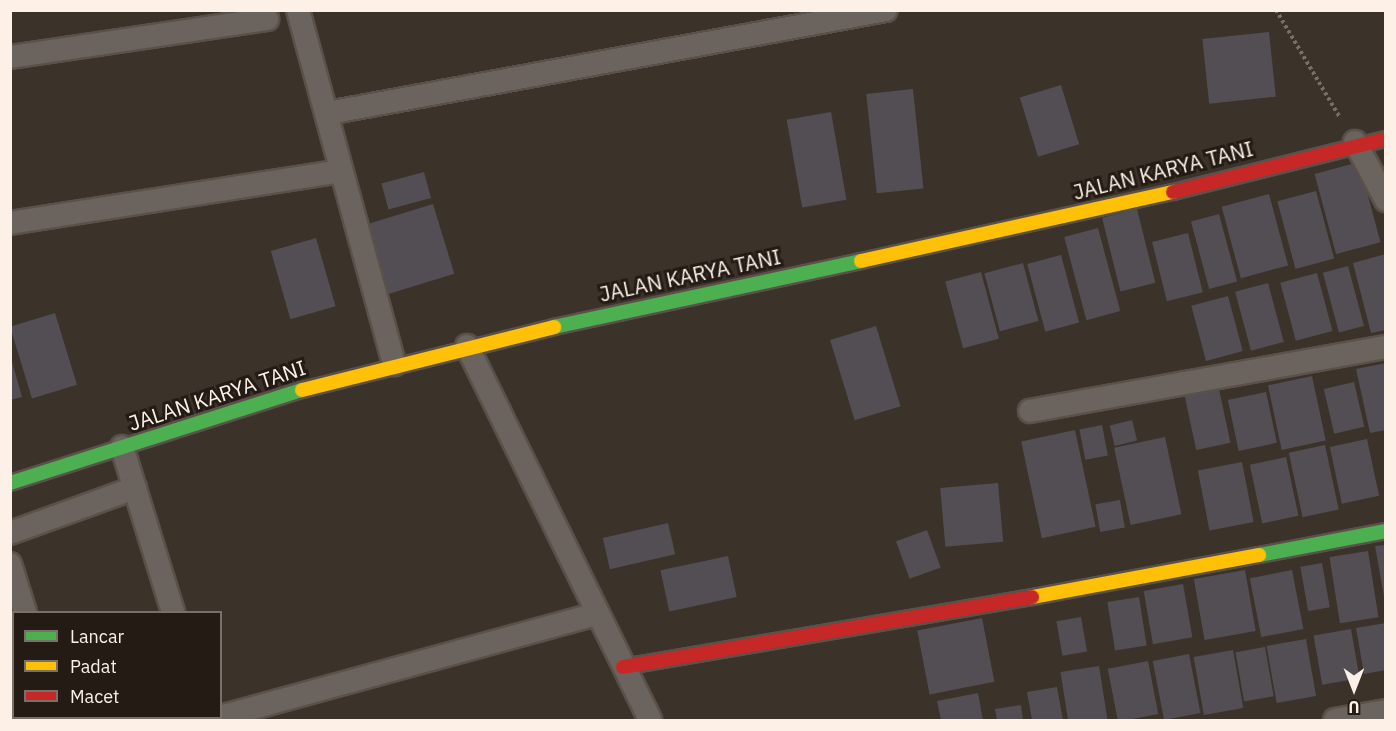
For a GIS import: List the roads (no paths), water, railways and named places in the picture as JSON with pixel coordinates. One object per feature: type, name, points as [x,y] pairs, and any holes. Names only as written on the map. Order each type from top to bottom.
[{"type":"street","points":[[298,10],[328,113],[341,171],[394,364]]},
{"type":"street","points":[[328,113],[783,20],[886,10]]},
{"type":"street","points":[[10,57],[267,19]]},
{"type":"street","name":"JALAN KARYA TANI","points":[[10,483],[394,364],[467,346],[1119,206],[1355,142],[1386,139]]},
{"type":"street","points":[[1355,142],[1386,200]]},
{"type":"street","points":[[10,223],[341,171]]},
{"type":"street","points":[[467,346],[650,720]]},
{"type":"street","points":[[1030,411],[1386,347]]},
{"type":"street","points":[[122,447],[173,611]]},
{"type":"street","points":[[10,533],[135,488]]},
{"type":"street","points":[[623,667],[917,619],[1386,531]]},
{"type":"street","points":[[10,564],[26,611]]},
{"type":"street","points":[[222,716],[597,614]]},
{"type":"street","points":[[1335,720],[1386,711]]}]
